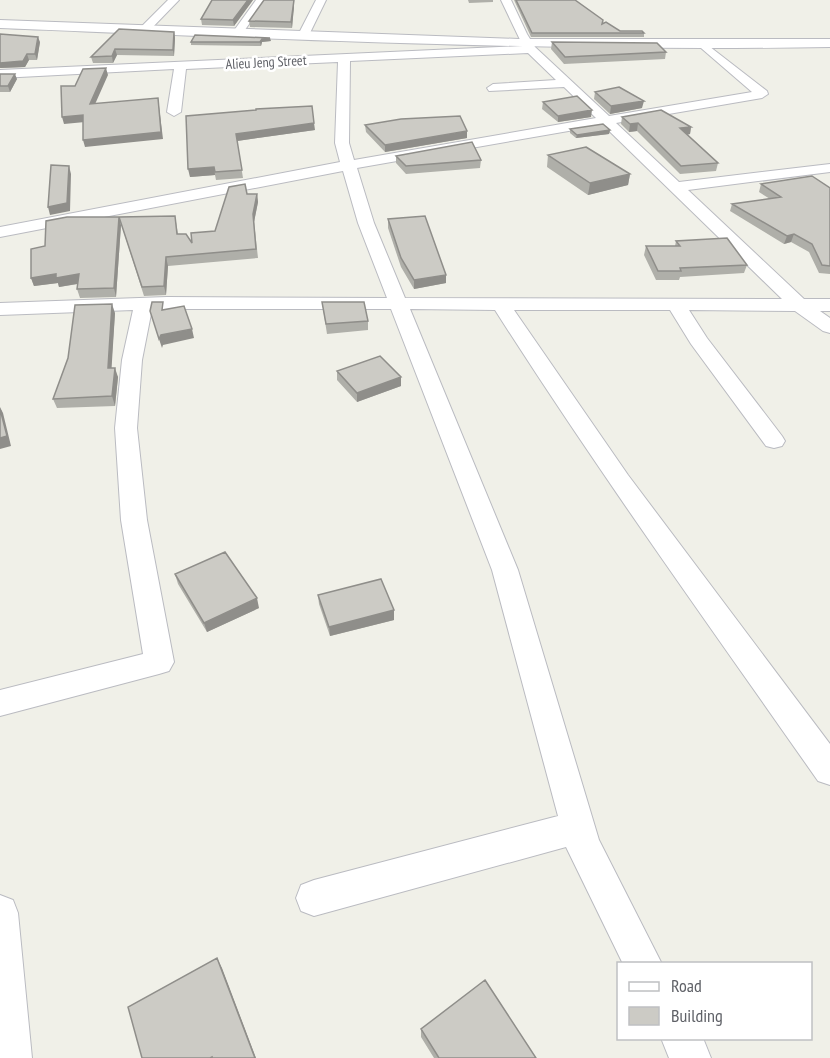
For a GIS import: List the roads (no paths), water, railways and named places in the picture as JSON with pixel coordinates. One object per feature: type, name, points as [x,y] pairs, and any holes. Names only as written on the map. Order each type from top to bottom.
[{"type":"street","points":[[145,29],[174,0]]},
{"type":"street","points":[[238,32],[261,0]]},
{"type":"street","points":[[304,35],[321,0]]},
{"type":"street","points":[[506,0],[529,46],[798,304],[830,327]]},
{"type":"street","points":[[0,24],[238,32],[529,46],[830,43]]},
{"type":"street","name":"Alieu Jeng Street","points":[[0,74],[344,58],[529,46]]},
{"type":"street","points":[[0,232],[349,165],[762,94],[705,46]]},
{"type":"street","points":[[344,58],[342,143],[366,223],[505,570],[584,845],[642,962]]},
{"type":"street","points":[[174,112],[180,66]]},
{"type":"street","points":[[493,87],[566,83]]},
{"type":"street","points":[[674,187],[830,168]]},
{"type":"street","points":[[500,303],[531,352],[658,532],[830,770]]},
{"type":"street","points":[[0,703],[159,662],[134,520],[126,428],[132,360],[144,304]]},
{"type":"street","points":[[0,309],[144,304],[830,305]]},
{"type":"street","points":[[676,304],[698,340],[774,441]]},
{"type":"street","points":[[314,898],[578,827]]},
{"type":"street","points":[[0,914],[12,1058]]},
{"type":"street","points":[[682,1040],[691,1058]]}]
